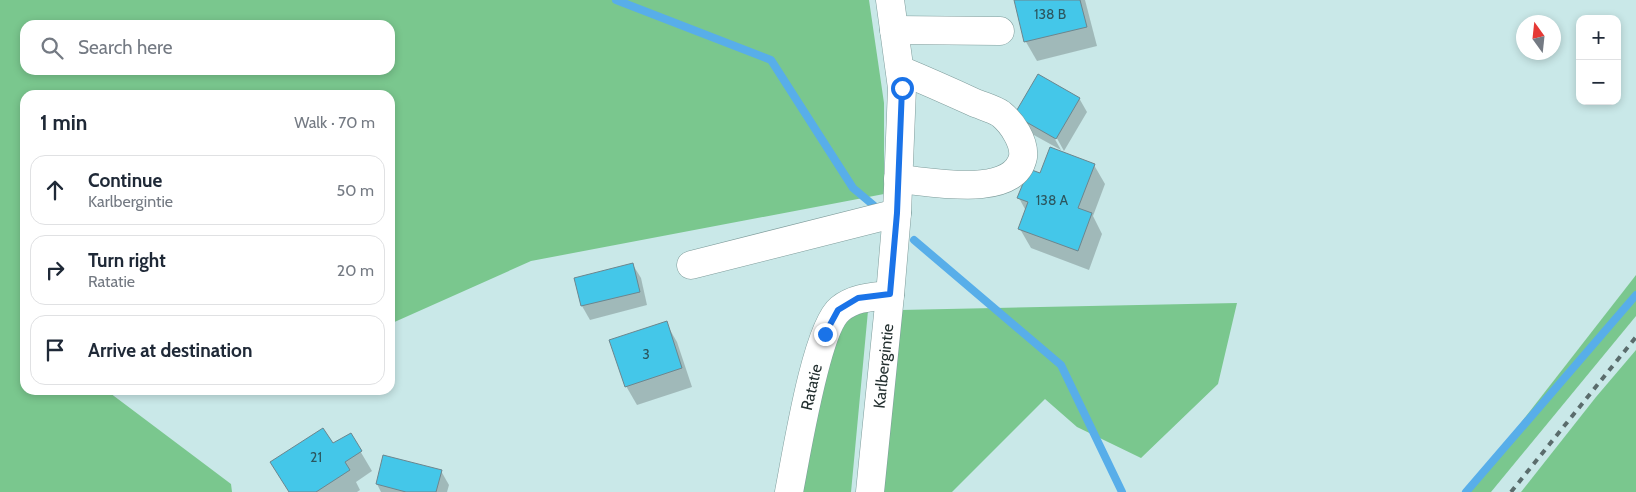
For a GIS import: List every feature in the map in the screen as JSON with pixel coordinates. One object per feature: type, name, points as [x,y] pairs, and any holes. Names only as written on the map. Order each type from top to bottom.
[{"type":"street","name":"Karlbergintie","points":[[870,492],[897,213],[902,88],[890,0]]},
{"type":"street","points":[[894,30],[1000,32]]},
{"type":"street","points":[[898,179],[970,185],[995,183],[1011,175],[1021,165],[1023,153],[1021,139],[1001,114],[900,70]]},
{"type":"street","points":[[691,265],[897,213]]},
{"type":"street","name":"Ratatie","points":[[789,492],[810,384],[825,334],[838,310],[858,298],[890,294]]},
{"type":"green space","points":[[0,0],[869,0],[884,103],[884,194],[531,261],[395,322],[395,90],[20,90],[20,395],[113,395],[231,484],[232,492],[0,492]]},
{"type":"green space","points":[[1636,275],[1636,316],[1491,492],[1467,492]]},
{"type":"green space","points":[[1237,303],[1218,384],[1141,458],[1077,427],[1045,399],[952,492],[883,492],[900,310]]},
{"type":"green space","points":[[868,311],[851,492],[799,492],[824,360],[850,312]]},
{"type":"green space","points":[[1636,350],[1636,492],[1521,492],[1596,397]]},
{"type":"building","points":[[1014,0],[1080,0],[1087,27],[1024,42]]},
{"type":"building","points":[[1038,74],[1080,98],[1056,139],[1014,115]]},
{"type":"building","points":[[1050,147],[1095,164],[1078,208],[1092,213],[1078,251],[1018,229],[1028,202],[1017,198],[1029,169],[1040,173]]},
{"type":"building","points":[[633,263],[640,292],[581,306],[574,278]]},
{"type":"building","points":[[667,321],[682,368],[625,387],[609,340]]},
{"type":"building","points":[[323,428],[333,443],[351,433],[362,451],[345,462],[350,470],[316,492],[289,492],[270,462]]},
{"type":"building","points":[[383,455],[442,470],[436,492],[406,492],[376,484]]},
{"type":"waterway","points":[[616,0],[771,60],[853,188],[878,209]]},
{"type":"waterway","points":[[914,240],[1061,365],[1122,492]]},
{"type":"waterway","points":[[1466,492],[1636,295]]},
{"type":"railway","points":[[1511,492],[1636,337]]},
{"type":"route","points":[[825,334],[838,310],[858,298],[890,294],[897,213],[902,88]]}]
